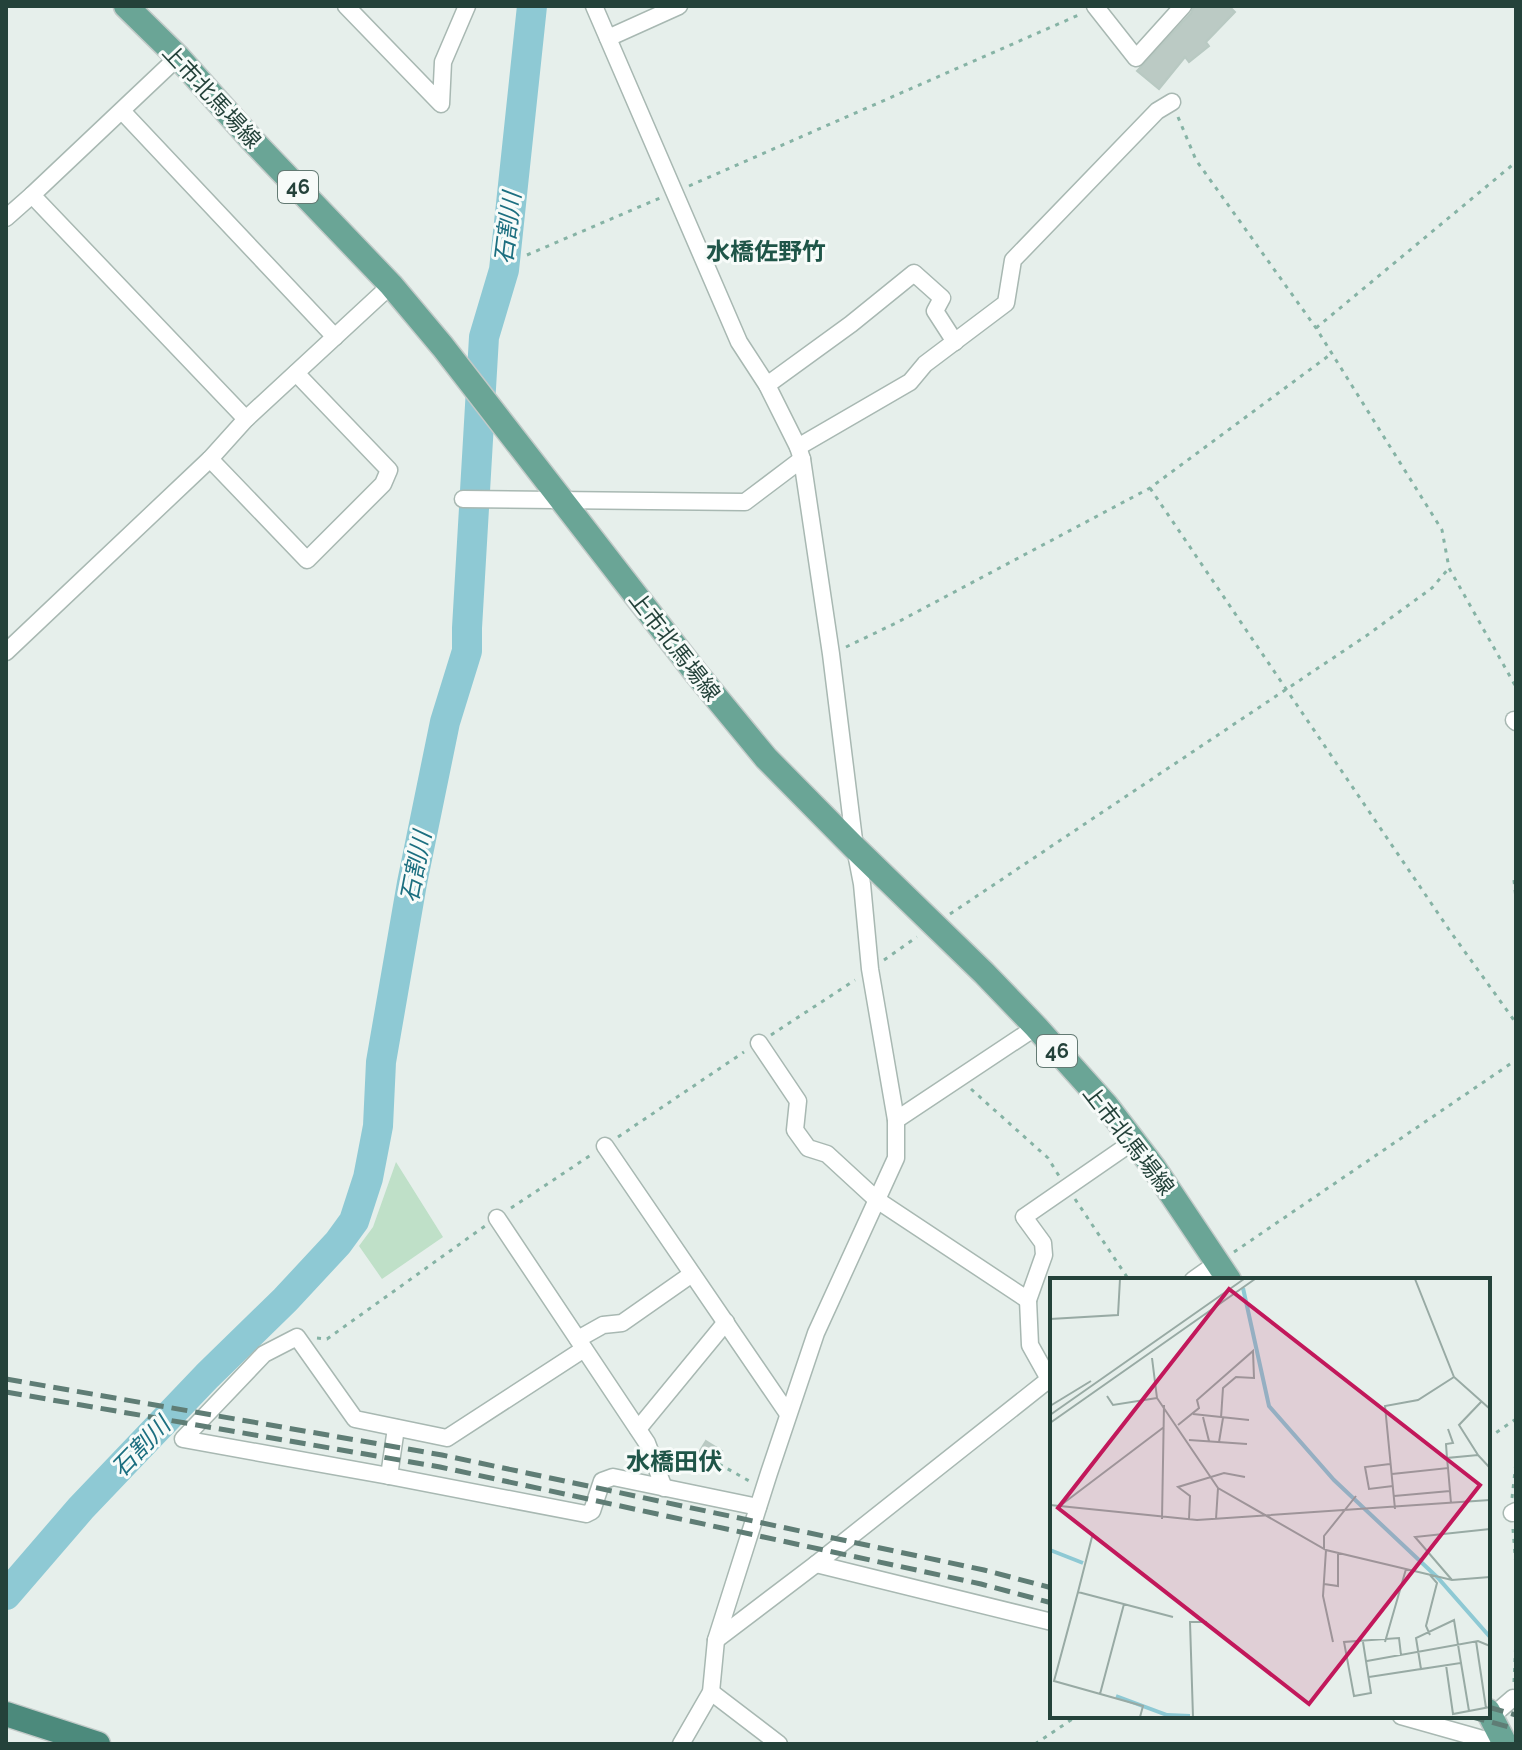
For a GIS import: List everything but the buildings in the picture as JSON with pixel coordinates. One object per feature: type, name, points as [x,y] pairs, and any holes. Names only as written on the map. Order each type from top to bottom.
[{"type":"highway","points":[[9,1715],[98,1744]]},
{"type":"main road","name":"上市北馬場線","points":[[126,6],[178,57],[251,139],[391,285],[766,758],[1036,1027],[1106,1105],[1154,1168],[1223,1272]]},
{"type":"main road","points":[[1490,1714],[1502,1744]]},
{"type":"street","points":[[346,6],[441,104],[443,62],[467,6]]},
{"type":"street","points":[[594,6],[739,342],[767,385],[800,453],[807,482],[831,654],[862,884],[870,969],[896,1120],[896,1158],[816,1333],[716,1640],[711,1692],[681,1744]]},
{"type":"street","points":[[608,38],[679,6]]},
{"type":"street","points":[[1095,7],[1136,58],[1183,6]]},
{"type":"street","points":[[6,218],[178,57]]},
{"type":"street","points":[[463,499],[745,502],[800,453],[910,382],[925,364],[1006,303],[1013,260],[1157,111],[1172,102]]},
{"type":"street","points":[[122,111],[335,337]]},
{"type":"street","points":[[32,195],[246,419]]},
{"type":"street","points":[[767,385],[914,273],[942,298],[935,311],[955,342]]},
{"type":"street","points":[[6,652],[210,459],[246,419],[391,285]]},
{"type":"street","points":[[210,459],[307,560],[383,484],[389,470],[296,373]]},
{"type":"street","points":[[896,1120],[1036,1027]]},
{"type":"street","points":[[759,1043],[798,1101],[795,1130],[808,1148],[827,1154],[877,1200],[1028,1300]]},
{"type":"street","points":[[716,1640],[1050,1378],[1030,1345],[1028,1300],[1044,1255],[1043,1243],[1024,1217],[1134,1141]]},
{"type":"street","points":[[605,1146],[788,1414]]},
{"type":"street","points":[[497,1218],[647,1443],[664,1488]]},
{"type":"street","points":[[1200,1278],[1223,1272]]},
{"type":"street","points":[[692,1274],[622,1323],[603,1325],[581,1344],[447,1438],[355,1419],[297,1337],[264,1354],[183,1439],[586,1514],[592,1511],[602,1481],[613,1477],[758,1507]]},
{"type":"street","points":[[638,1429],[726,1322]]},
{"type":"street","points":[[389,1476],[396,1428]]},
{"type":"street","points":[[816,1564],[1050,1622]]},
{"type":"street","points":[[711,1692],[779,1744]]},
{"type":"street","points":[[1490,1714],[1514,1698]]},
{"type":"street","points":[[1408,1718],[1502,1744]]},
{"type":"path","points":[[527,255],[1095,7]]},
{"type":"path","points":[[1172,102],[1196,160],[1316,328],[1442,530],[1449,568],[1516,687]]},
{"type":"path","points":[[1316,328],[1516,162]]},
{"type":"path","points":[[831,654],[896,623],[1150,488],[1331,354]]},
{"type":"path","points":[[1150,488],[1450,931],[1516,1023]]},
{"type":"path","points":[[297,1337],[327,1339],[497,1218],[1366,636],[1432,588],[1449,568]]},
{"type":"path","points":[[1514,880],[1516,899]]},
{"type":"path","points":[[1223,1272],[1516,1060]]},
{"type":"path","points":[[960,1078],[1048,1158],[1128,1278]]},
{"type":"path","points":[[1490,1437],[1516,1419]]},
{"type":"path","points":[[719,1464],[765,1489]]},
{"type":"path","points":[[1514,1698],[1516,1638]]},
{"type":"path","points":[[1035,1744],[1074,1718]]},
{"type":"green space","points":[[396,1162],[443,1237],[382,1279],[359,1246],[373,1227]]},
{"type":"waterway","name":"石割川","points":[[6,1595],[81,1508],[207,1376],[285,1300],[338,1243],[354,1221],[368,1178],[378,1126],[381,1062],[412,883],[445,722],[467,651],[484,337],[504,270],[532,6]]},
{"type":"railway","points":[[6,1379],[442,1455],[984,1570],[1050,1587]]},
{"type":"railway","points":[[6,1392],[440,1467],[981,1584],[1050,1602]]},
{"type":"railway","points":[[1490,1708],[1516,1715]]},
{"type":"railway","points":[[1476,1718],[1516,1729]]},
{"type":"district","name":"水橋佐野竹","points":[[766,252]]},
{"type":"district","name":"水橋田伏","points":[[674,1462]]}]
